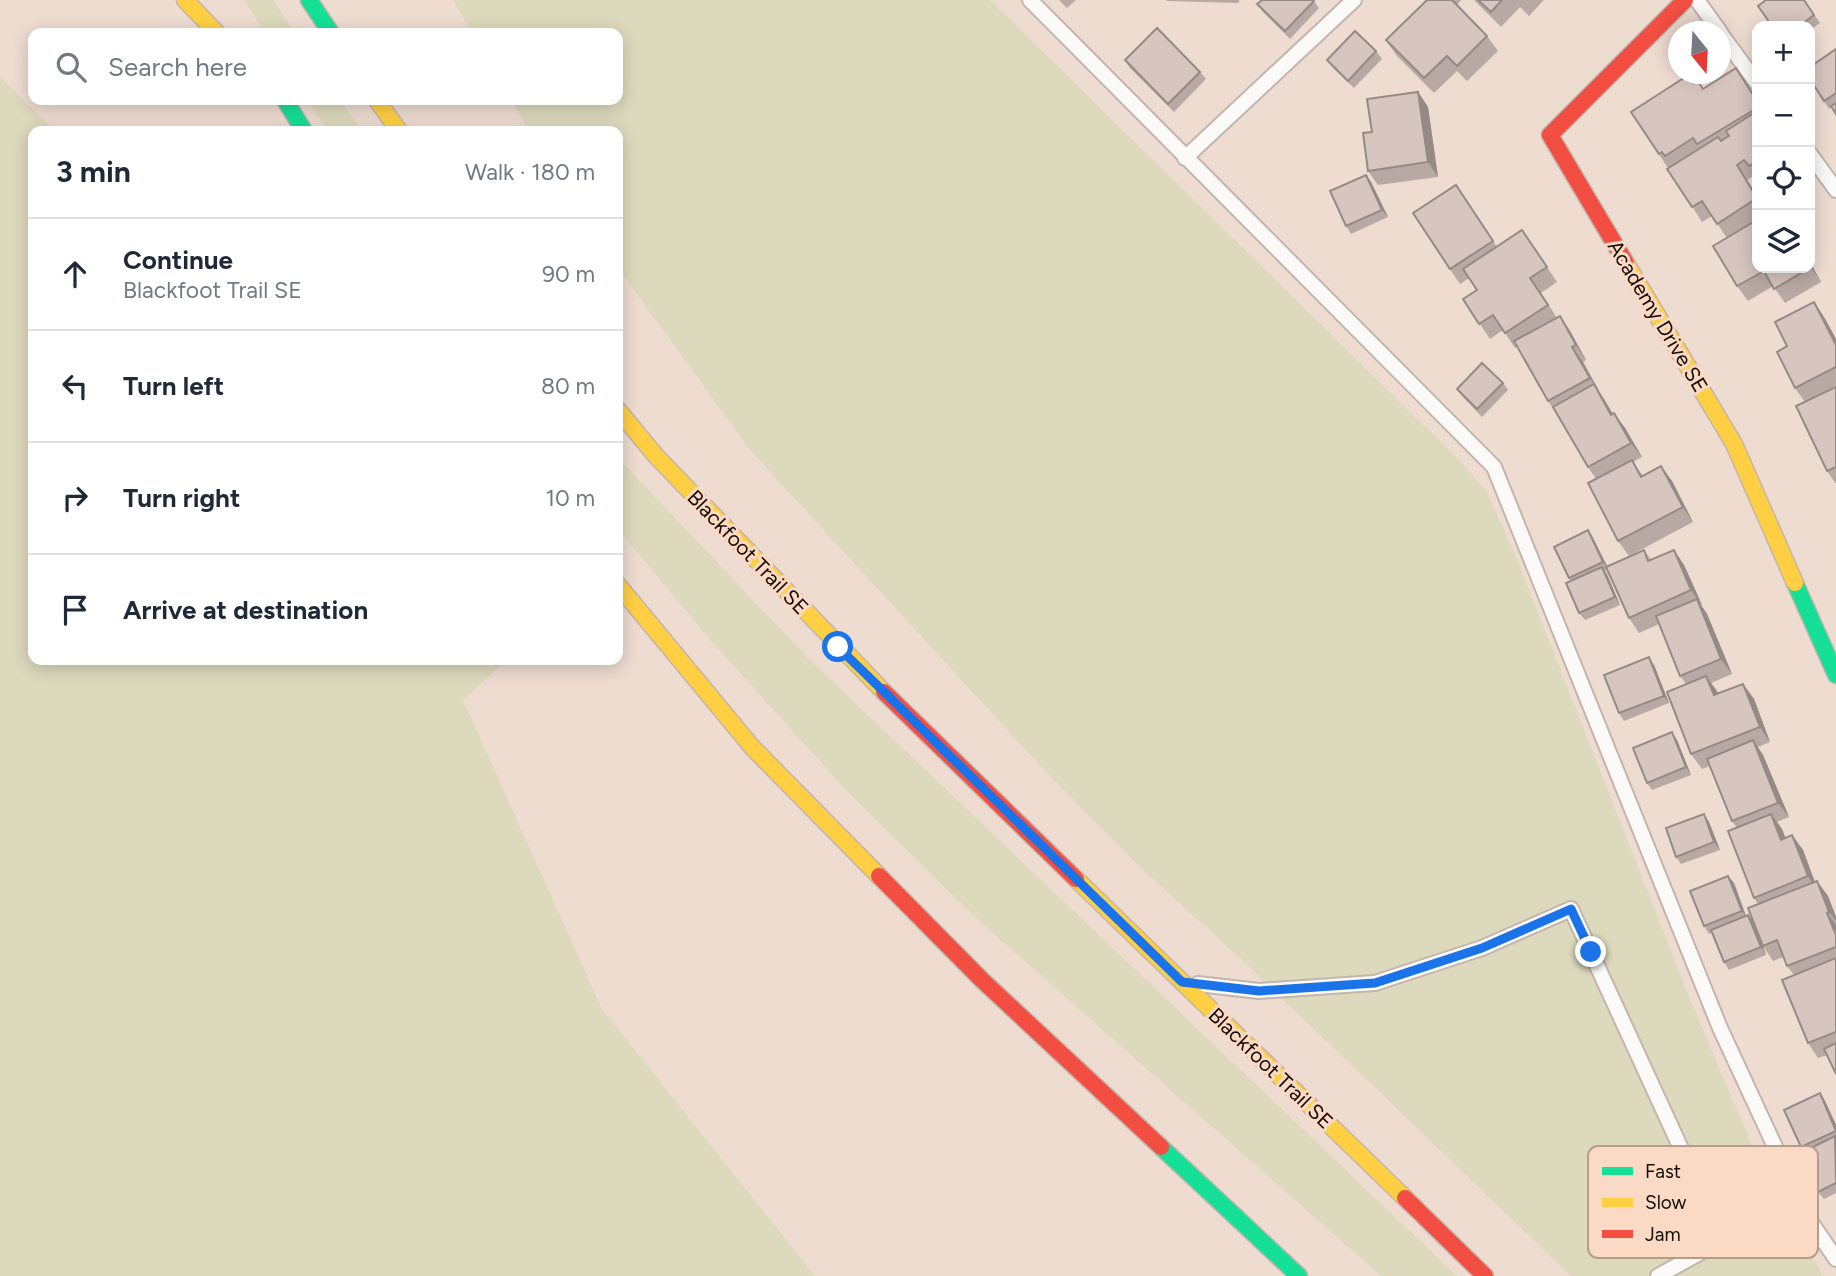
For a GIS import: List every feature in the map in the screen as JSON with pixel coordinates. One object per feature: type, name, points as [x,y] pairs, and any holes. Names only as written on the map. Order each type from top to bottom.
[{"type":"main road","points":[[184,0],[212,28]]},
{"type":"main road","points":[[309,0],[328,28]]},
{"type":"main road","name":"Academy Drive SE","points":[[1685,0],[1550,135],[1734,444],[1836,675]]},
{"type":"main road","points":[[288,105],[301,126]]},
{"type":"main road","points":[[380,105],[394,126]]},
{"type":"main road","points":[[385,105],[395,126]]},
{"type":"main road","name":"Blackfoot Trail SE","points":[[623,416],[656,456],[838,647],[1485,1276]]},
{"type":"main road","points":[[623,591],[752,747],[972,971],[1299,1276]]},
{"type":"lane","points":[[1030,0],[1494,467],[1720,1028],[1775,1146]]},
{"type":"lane","points":[[1185,158],[1354,0]]},
{"type":"lane","points":[[1696,0],[1712,21]]},
{"type":"lane","points":[[1731,47],[1752,76]]},
{"type":"lane","points":[[1815,162],[1836,190]]},
{"type":"lane","points":[[1182,982],[1259,991],[1375,983],[1482,948],[1571,909],[1680,1146]]},
{"type":"lane","points":[[1818,1233],[1836,1259]]},
{"type":"lane","points":[[1658,1276],[1690,1258]]},
{"type":"shaded area","points":[[244,0],[273,0],[292,28],[262,28]]},
{"type":"shaded area","points":[[453,0],[990,0],[1461,462],[1487,492],[1517,559],[1688,994],[1752,1146],[1588,1146],[1588,1258],[1813,1258],[1823,1276],[1571,1276],[1242,960],[1140,867],[1045,771],[750,450],[623,275],[623,126],[526,126],[514,105],[623,105],[623,28],[469,28]]},
{"type":"shaded area","points":[[0,77],[50,126],[28,126],[28,665],[502,665],[463,700],[602,1009],[815,1276],[0,1276]]},
{"type":"shaded area","points":[[310,105],[344,105],[358,126],[325,126]]},
{"type":"shaded area","points":[[623,463],[809,659],[1457,1276],[1381,1276],[976,918],[846,790],[713,643],[623,535]]},
{"type":"building","points":[[1262,0],[1314,1],[1285,31],[1257,4]]},
{"type":"building","points":[[1427,0],[1452,0],[1487,36],[1457,66],[1447,56],[1424,78],[1386,40]]},
{"type":"building","points":[[1478,0],[1502,0],[1491,12]]},
{"type":"building","points":[[1766,0],[1804,0],[1814,15],[1806,21],[1768,21],[1758,6]]},
{"type":"building","points":[[1157,28],[1200,72],[1168,104],[1125,60]]},
{"type":"building","points":[[1355,31],[1376,51],[1348,81],[1327,60]]},
{"type":"building","points":[[1836,49],[1836,93],[1824,101],[1815,87],[1815,64]]},
{"type":"building","points":[[1736,68],[1752,93],[1752,111],[1697,144],[1693,138],[1665,156],[1662,152],[1659,154],[1631,112],[1674,84],[1700,84],[1703,89],[1711,84],[1731,84],[1731,71]]},
{"type":"building","points":[[1418,92],[1428,162],[1368,171],[1363,133],[1372,132],[1367,99]]},
{"type":"building","points":[[1752,114],[1752,164],[1749,166],[1744,160],[1737,165],[1752,190],[1752,201],[1717,224],[1702,201],[1692,207],[1667,169],[1718,137],[1721,141],[1729,136],[1726,131]]},
{"type":"building","points":[[1366,175],[1382,210],[1346,226],[1330,191]]},
{"type":"building","points":[[1456,185],[1493,241],[1450,269],[1413,213]]},
{"type":"building","points":[[1752,223],[1752,273],[1760,273],[1737,286],[1713,246]]},
{"type":"building","points":[[1522,230],[1547,267],[1530,278],[1548,305],[1505,333],[1493,315],[1479,324],[1463,299],[1477,290],[1463,269]]},
{"type":"building","points":[[1765,273],[1801,273],[1774,289]]},
{"type":"building","points":[[1814,302],[1836,345],[1836,367],[1795,388],[1777,352],[1787,346],[1775,322]]},
{"type":"building","points":[[1560,316],[1576,345],[1572,347],[1590,378],[1548,401],[1514,341]]},
{"type":"building","points":[[1482,363],[1503,383],[1477,409],[1457,389]]},
{"type":"building","points":[[1594,384],[1631,443],[1588,467],[1553,407]]},
{"type":"building","points":[[1836,387],[1836,467],[1827,471],[1796,406]]},
{"type":"building","points":[[1632,460],[1641,477],[1661,466],[1683,507],[1618,541],[1588,483]]},
{"type":"building","points":[[1588,530],[1603,562],[1569,578],[1554,547]]},
{"type":"building","points":[[1644,550],[1648,561],[1674,550],[1691,590],[1629,618],[1606,567]]},
{"type":"building","points":[[1602,567],[1615,597],[1579,613],[1566,583]]},
{"type":"building","points":[[1697,599],[1721,659],[1680,676],[1656,616]]},
{"type":"building","points":[[1649,657],[1664,696],[1619,713],[1604,675]]},
{"type":"building","points":[[1706,676],[1714,695],[1743,684],[1760,727],[1691,754],[1667,692]]},
{"type":"building","points":[[1672,732],[1686,767],[1647,783],[1633,748]]},
{"type":"building","points":[[1753,740],[1778,803],[1732,821],[1707,759]]},
{"type":"building","points":[[1704,814],[1714,842],[1676,857],[1666,828]]},
{"type":"building","points":[[1771,814],[1781,840],[1792,835],[1808,876],[1754,898],[1728,831]]},
{"type":"building","points":[[1728,876],[1742,911],[1704,926],[1690,891]]},
{"type":"building","points":[[1817,881],[1836,935],[1836,947],[1787,966],[1777,940],[1763,946],[1748,908]]},
{"type":"building","points":[[1748,915],[1761,947],[1724,962],[1711,930]]},
{"type":"building","points":[[1836,958],[1836,1032],[1808,1043],[1782,980]]},
{"type":"building","points":[[1836,1043],[1836,1074],[1824,1049]]},
{"type":"building","points":[[1820,1093],[1836,1131],[1801,1146],[1784,1110]]},
{"type":"building","points":[[1835,1136],[1836,1183],[1818,1192],[1818,1146],[1815,1146]]},
{"type":"traffic: fast","points":[[309,0],[328,28]]},
{"type":"traffic: fast","points":[[288,105],[301,126]]},
{"type":"traffic: fast","points":[[1795,583],[1836,675]]},
{"type":"traffic: fast","points":[[1161,1147],[1299,1276]]},
{"type":"traffic: slow","points":[[185,0],[212,28]]},
{"type":"traffic: slow","points":[[381,105],[395,126]]},
{"type":"traffic: slow","points":[[1626,263],[1734,444],[1795,583]]},
{"type":"traffic: slow","points":[[623,416],[656,456],[884,692]]},
{"type":"traffic: slow","points":[[623,591],[752,747],[879,876]]},
{"type":"traffic: slow","points":[[1076,879],[1405,1198]]},
{"type":"traffic: jam","points":[[1626,263],[1550,135],[1685,0]]},
{"type":"traffic: jam","points":[[884,692],[1076,879]]},
{"type":"traffic: jam","points":[[879,876],[982,980],[1161,1147]]},
{"type":"traffic: jam","points":[[1405,1198],[1485,1276]]},
{"type":"route","points":[[838,647],[1182,982],[1259,991],[1375,983],[1482,948],[1571,909],[1591,952]]}]
